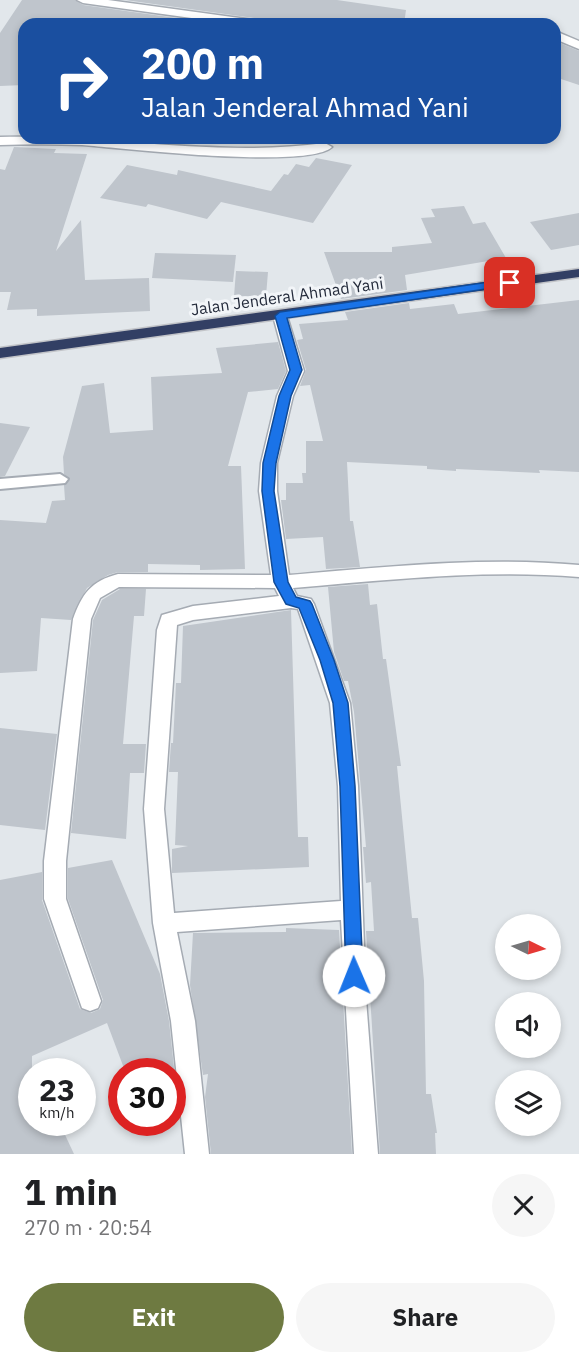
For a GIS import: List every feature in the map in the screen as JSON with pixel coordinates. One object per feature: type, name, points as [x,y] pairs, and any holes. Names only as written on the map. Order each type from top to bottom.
[{"type":"highway","name":"Jalan Jenderal Ahmad Yani","points":[[0,353],[579,273]]},
{"type":"street","points":[[83,0],[220,18]]},
{"type":"street","points":[[189,18],[193,14]]},
{"type":"street","points":[[561,38],[579,45]]},
{"type":"street","points":[[0,141],[18,140]]},
{"type":"street","points":[[127,144],[228,155],[267,155],[325,147]]},
{"type":"street","points":[[280,316],[296,370],[285,396],[269,463],[268,491],[286,591]]},
{"type":"street","points":[[197,1154],[183,1021],[164,923],[154,809],[166,630],[169,620],[193,612],[286,591],[401,572],[548,568],[579,571]]},
{"type":"street","points":[[90,1001],[55,898],[55,861],[82,619],[91,594],[103,585],[118,580],[286,591],[305,604],[327,660],[340,703],[348,786],[355,999],[366,1154]]},
{"type":"street","points":[[164,923],[353,910]]},
{"type":"lane","points":[[0,484],[60,479]]},
{"type":"building","points":[[22,0],[75,0],[83,5],[176,18],[18,18],[18,85],[0,86],[0,33]]},
{"type":"building","points":[[125,0],[337,0],[406,10],[405,18],[254,18]]},
{"type":"building","points":[[561,44],[579,51],[579,85],[561,79]]},
{"type":"building","points":[[14,147],[56,149],[54,153],[87,154],[56,251],[81,220],[85,280],[149,278],[150,311],[37,316],[37,309],[7,310],[11,292],[0,292],[0,169],[5,170]]},
{"type":"building","points":[[316,158],[352,165],[313,223],[221,202],[207,219],[148,204],[146,207],[100,198],[127,165],[177,175],[178,170],[271,191],[284,174],[288,175],[296,164],[309,167]]},
{"type":"building","points":[[464,206],[473,224],[485,222],[506,258],[405,275],[407,290],[341,299],[324,252],[392,252],[392,247],[432,243],[421,218],[435,217],[431,209]]},
{"type":"building","points":[[579,213],[579,245],[551,250],[530,222]]},
{"type":"building","points":[[155,253],[236,255],[233,282],[152,278]]},
{"type":"building","points":[[236,271],[268,272],[266,296],[234,296]]},
{"type":"building","points":[[579,300],[579,472],[539,470],[540,473],[456,469],[456,471],[427,469],[427,466],[347,462],[350,521],[353,521],[360,567],[326,569],[323,537],[286,539],[281,500],[286,500],[286,483],[303,483],[302,473],[306,473],[306,441],[323,441],[310,385],[300,386],[306,370],[297,340],[303,339],[299,324],[348,320],[345,312],[409,303],[410,309],[454,304],[458,314]]},
{"type":"building","points":[[278,342],[286,371],[278,389],[248,392],[228,466],[241,466],[245,569],[200,570],[200,565],[148,564],[148,572],[118,572],[108,575],[87,588],[71,620],[41,618],[37,671],[0,673],[0,520],[46,523],[52,501],[65,500],[64,485],[70,479],[64,474],[63,457],[82,386],[104,383],[110,433],[153,430],[151,377],[222,373],[216,348]]},
{"type":"building","points":[[0,423],[30,427],[5,476],[0,477]]},
{"type":"building","points":[[368,584],[370,605],[377,604],[383,659],[386,659],[401,766],[397,766],[412,918],[418,918],[424,981],[426,1094],[431,1094],[437,1133],[435,1133],[436,1154],[380,1154],[366,931],[374,931],[371,882],[366,883],[363,847],[366,847],[354,712],[348,681],[344,681],[334,652],[328,587]]},
{"type":"building","points":[[120,589],[146,589],[144,616],[134,616],[123,744],[146,744],[144,773],[130,773],[126,839],[71,833],[93,620],[102,600]]},
{"type":"building","points":[[291,610],[298,837],[308,837],[309,867],[172,873],[172,849],[188,846],[175,845],[178,772],[169,772],[176,683],[181,683],[183,626]]},
{"type":"building","points":[[0,728],[57,734],[45,830],[0,825]]},
{"type":"building","points":[[112,860],[160,974],[173,1058],[120,1058],[107,1023],[32,1056],[32,1058],[18,1058],[18,1136],[66,1136],[74,1154],[0,1154],[0,880],[42,872],[42,900],[80,1009],[91,1013],[100,1009],[103,1000],[68,899],[68,868]]},
{"type":"building","points":[[286,928],[339,930],[352,1154],[211,1154],[205,1097],[208,1074],[203,1075],[190,985],[193,933],[286,932]]},
{"type":"route","points":[[354,976],[348,786],[340,703],[327,660],[305,604],[291,601],[281,582],[268,491],[269,463],[285,396],[296,370],[280,316],[510,283]]}]
